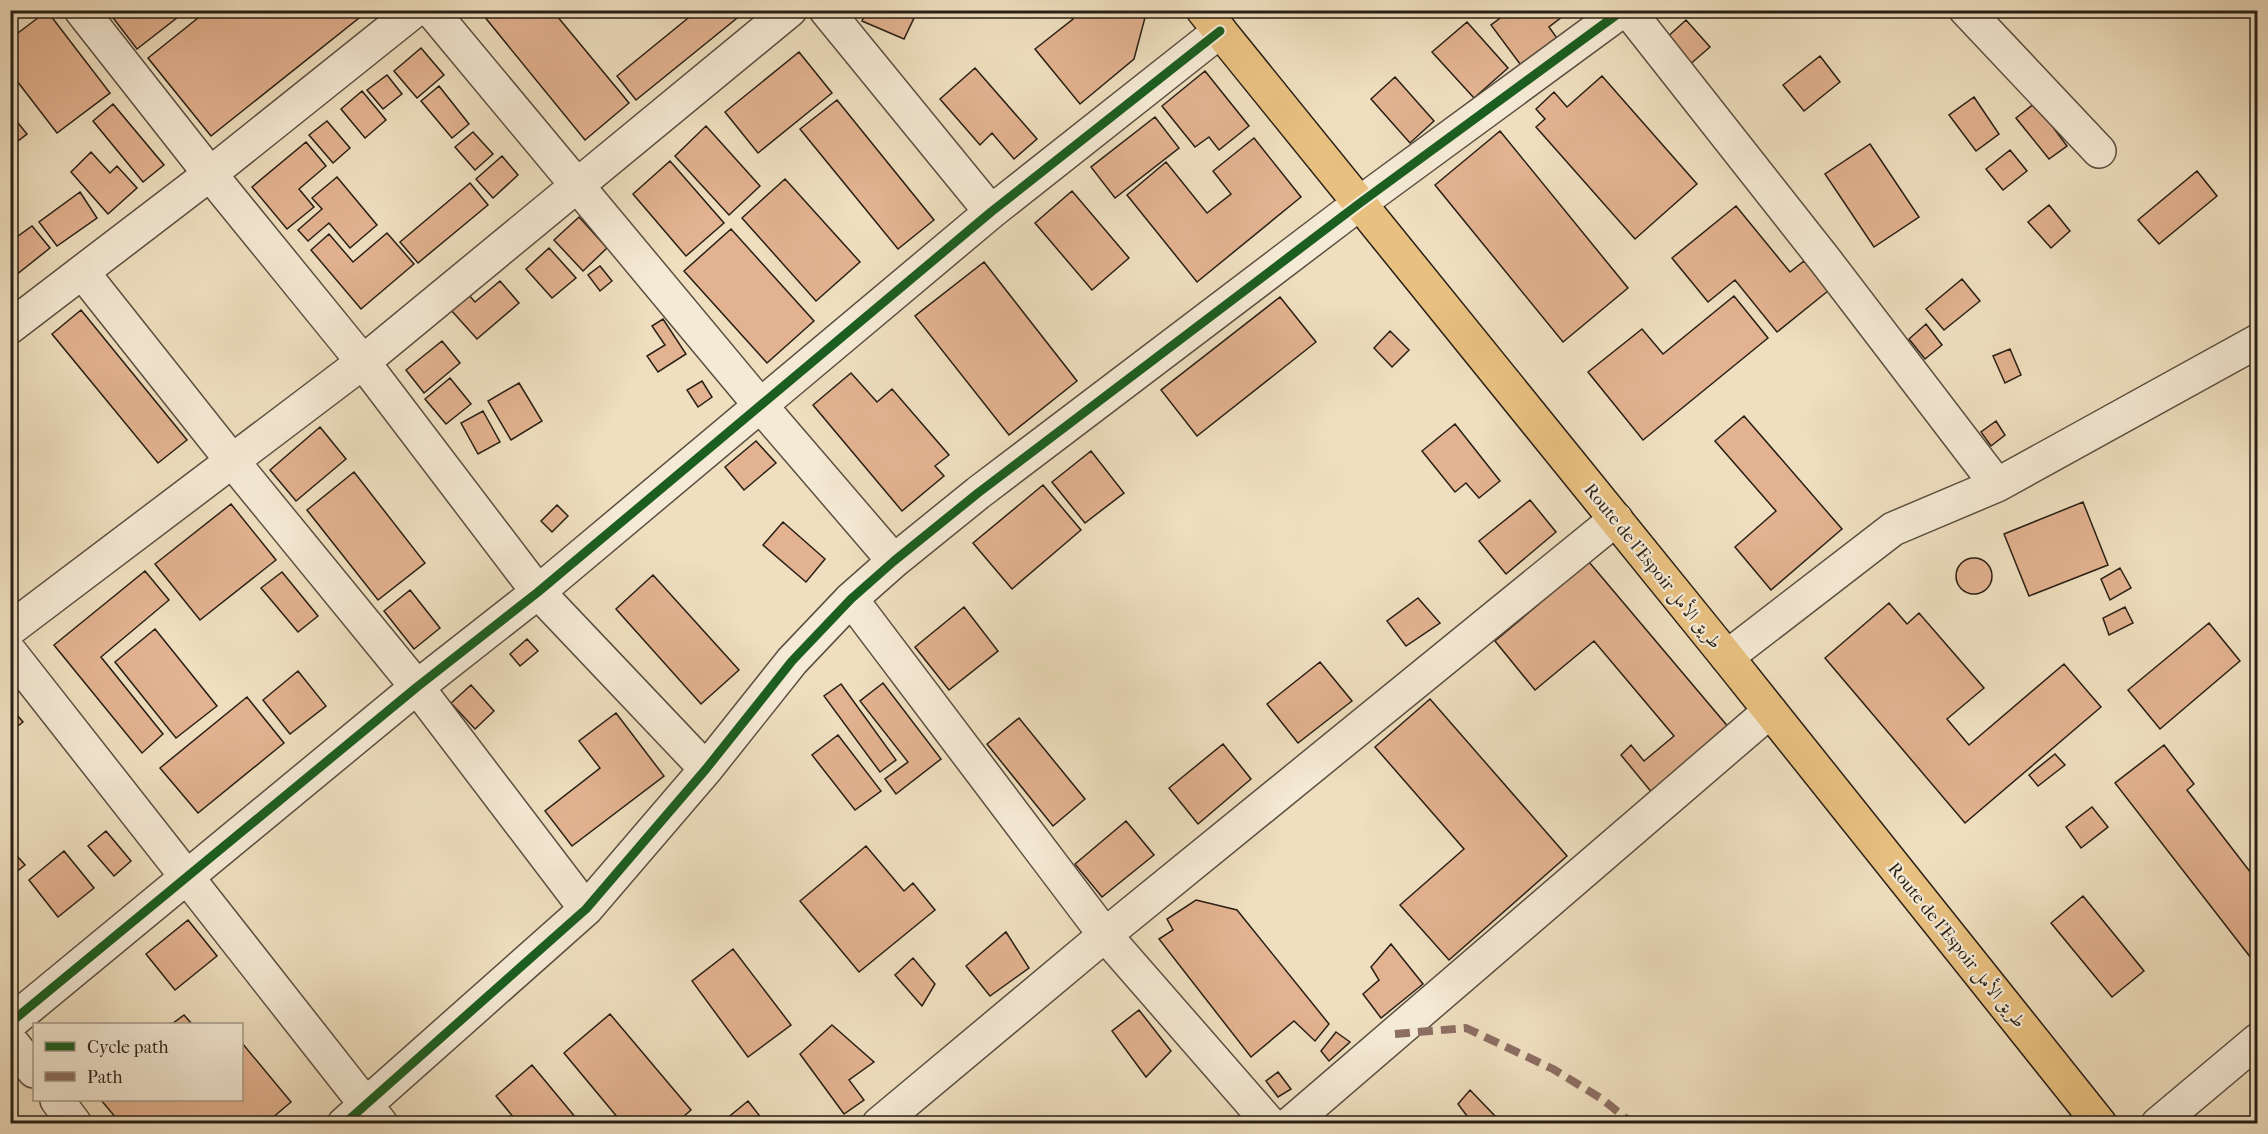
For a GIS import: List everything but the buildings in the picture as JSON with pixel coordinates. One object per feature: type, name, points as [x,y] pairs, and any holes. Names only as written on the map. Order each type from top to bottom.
[{"type":"highway","name":"Route de l’Espoir طريق الأمل","points":[[1212,21],[1616,519],[2100,1124]]},
{"type":"street","points":[[81,10],[210,174],[363,362],[538,592],[706,769]]},
{"type":"street","points":[[10,327],[210,174],[415,10]]},
{"type":"street","points":[[431,10],[760,405],[894,561]]},
{"type":"street","points":[[10,629],[363,362],[790,10]]},
{"type":"street","points":[[826,10],[991,212]]},
{"type":"street","points":[[10,652],[186,878],[364,1117],[586,909],[706,769],[792,661],[850,599],[978,493],[1360,203],[1623,10]]},
{"type":"street","points":[[1628,10],[1825,260],[1997,485]]},
{"type":"street","points":[[1966,10],[2099,151]]},
{"type":"street","points":[[10,1023],[417,687],[538,592],[991,212],[1212,21]]},
{"type":"street","points":[[83,273],[233,462],[417,687],[586,909]]},
{"type":"street","points":[[1727,657],[1893,529],[1997,485],[2258,342]]},
{"type":"street","points":[[879,1124],[1105,935],[1616,519]]},
{"type":"street","points":[[850,599],[1105,935],[1270,1124]]},
{"type":"street","points":[[1290,1124],[1770,711]]},
{"type":"street","points":[[10,1040],[33,1070]]},
{"type":"street","points":[[2158,1124],[2258,1040]]},
{"type":"street","points":[[58,1101],[75,1124]]},
{"type":"marked path","points":[[1395,1034],[1466,1028],[1553,1069],[1602,1099],[1633,1124]]},
{"type":"cycle path","points":[[344,1124],[586,909],[706,769],[792,661],[851,599],[894,561],[978,493],[1360,203],[1623,10]]},
{"type":"cycle path","points":[[10,1023],[417,687],[538,592],[991,212],[1220,31]]}]
